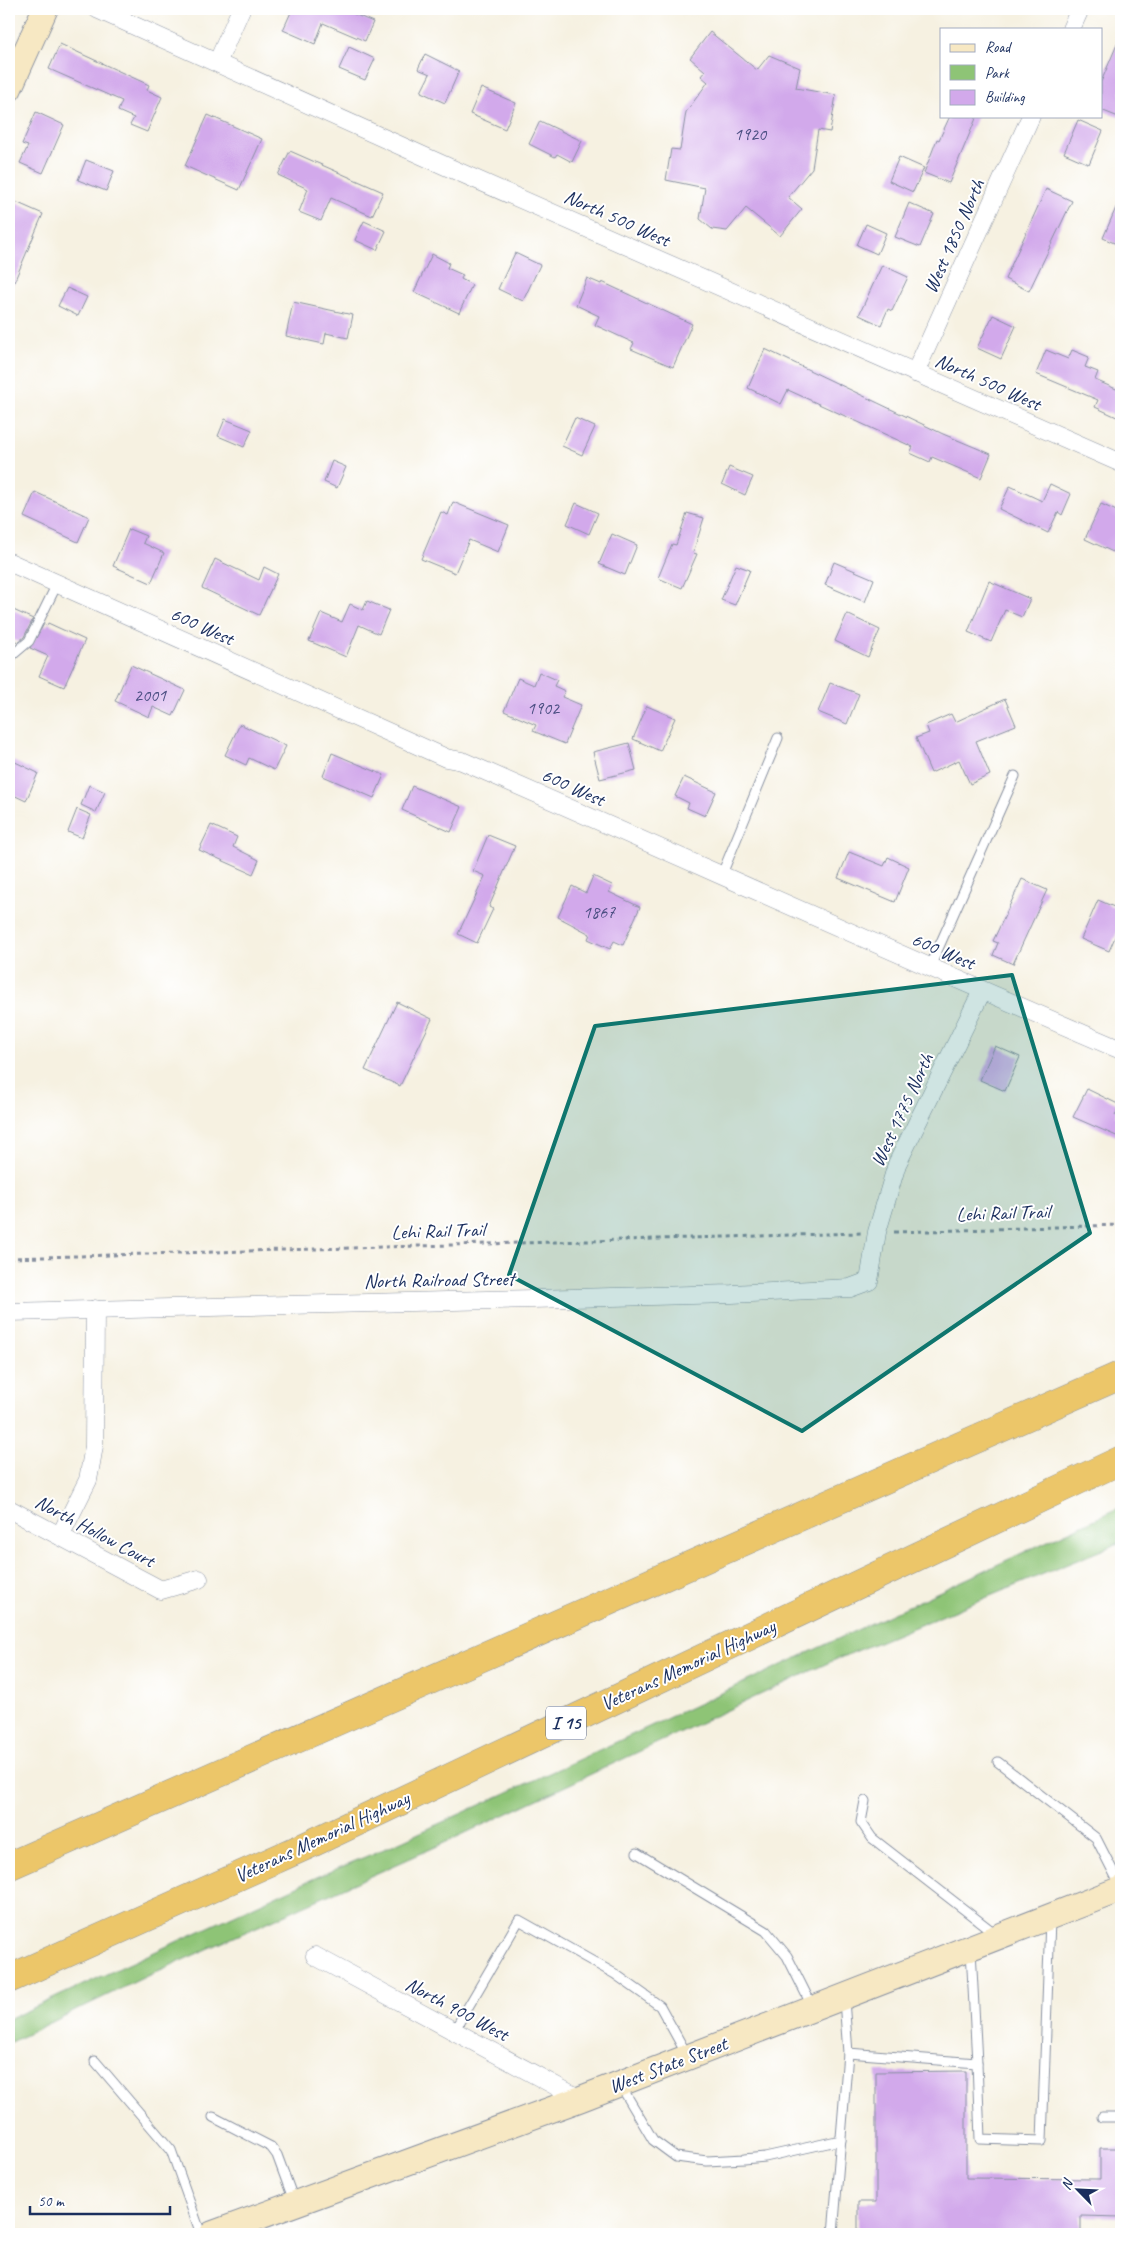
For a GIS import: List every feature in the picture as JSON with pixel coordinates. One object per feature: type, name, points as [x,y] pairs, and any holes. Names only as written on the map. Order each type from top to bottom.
[{"type":"highway","points":[[9,1866],[1121,1375]]},
{"type":"highway","name":"Veterans Memorial Highway","points":[[9,1979],[308,1845],[1121,1460]]},
{"type":"main road","points":[[9,89],[45,9]]},
{"type":"main road","name":"West State Street","points":[[212,2234],[620,2084],[1121,1888]]},
{"type":"street","name":"North 500 West","points":[[98,9],[218,61],[450,168],[1121,463]]},
{"type":"street","points":[[218,61],[240,9]]},
{"type":"street","points":[[1071,28],[1080,9]]},
{"type":"street","name":"West 1850 North","points":[[915,373],[1030,118]]},
{"type":"street","name":"600 West","points":[[9,562],[446,758],[462,761],[722,874],[929,969],[1121,1050]]},
{"type":"street","name":"West 1775 North","points":[[869,1281],[877,1232],[897,1164],[982,990]]},
{"type":"street","name":"North Railroad Street","points":[[9,1312],[732,1294],[850,1288],[869,1281]]},
{"type":"street","points":[[60,1536],[88,1480],[94,1446],[95,1310]]},
{"type":"street","name":"North Hollow Court","points":[[9,1509],[161,1590],[199,1579]]},
{"type":"street","name":"North 900 West","points":[[315,1956],[580,2099]]},
{"type":"lane","points":[[9,658],[29,641],[57,584]]},
{"type":"lane","points":[[722,874],[778,738]]},
{"type":"lane","points":[[929,969],[1015,776]]},
{"type":"lane","points":[[998,1762],[1096,1838],[1121,1888]]},
{"type":"lane","points":[[865,1801],[861,1822],[872,1838],[999,1936]]},
{"type":"lane","points":[[637,1853],[766,1931],[787,1956],[813,2009]]},
{"type":"lane","points":[[971,1947],[978,2063],[980,2138],[1042,2141],[1050,1917]]},
{"type":"lane","points":[[454,2031],[519,1920],[615,1974],[660,2006],[688,2058]]},
{"type":"lane","points":[[833,2234],[848,2053],[843,1997]]},
{"type":"lane","points":[[848,2053],[978,2063]]},
{"type":"lane","points":[[94,2060],[171,2150],[200,2234]]},
{"type":"lane","points":[[620,2084],[653,2140],[676,2157],[707,2161],[765,2157],[841,2140]]},
{"type":"lane","points":[[213,2117],[272,2147],[277,2155],[294,2204]]},
{"type":"lane","points":[[1102,2117],[1121,2117]]},
{"type":"path","name":"Lehi Rail Trail","points":[[885,1232],[1121,1225]]},
{"type":"path","name":"Lehi Rail Trail","points":[[9,1258],[868,1232]]},
{"type":"highlighted area","points":[[1012,975],[1090,1233],[802,1431],[509,1275],[595,1026]]},
{"type":"green space","points":[[1121,1507],[1121,1542],[830,1662],[442,1844],[147,1976],[9,2043],[9,2019],[317,1877],[384,1849],[582,1758]]},
{"type":"building","points":[[289,9],[342,9],[373,22],[365,41],[323,23],[315,44],[283,30],[292,10]]},
{"type":"building","points":[[710,32],[757,70],[769,55],[800,68],[796,88],[836,95],[830,132],[818,130],[812,168],[788,197],[802,209],[780,236],[746,208],[727,231],[712,229],[700,219],[705,188],[666,180],[671,149],[680,150],[686,112],[708,82],[701,76],[705,71],[690,58]]},
{"type":"building","points":[[1121,35],[1121,118],[1102,110],[1102,80]]},
{"type":"building","points":[[60,44],[149,85],[147,90],[162,97],[147,132],[130,125],[134,118],[118,111],[122,101],[49,69]]},
{"type":"building","points":[[349,47],[375,59],[365,80],[339,69]]},
{"type":"building","points":[[425,54],[459,71],[445,103],[421,92],[430,74],[418,69]]},
{"type":"building","points":[[481,88],[516,103],[505,129],[470,114]]},
{"type":"building","points":[[36,112],[64,125],[43,173],[20,163],[28,146],[22,144]]},
{"type":"building","points":[[208,115],[262,139],[239,190],[185,166]]},
{"type":"building","points":[[949,118],[976,118],[949,183],[924,173],[937,139],[939,140]]},
{"type":"building","points":[[1078,120],[1103,131],[1089,164],[1064,153]]},
{"type":"building","points":[[540,121],[582,141],[572,162],[557,154],[555,157],[529,144]]},
{"type":"building","points":[[290,151],[383,192],[372,216],[331,198],[321,221],[299,212],[308,189],[278,175]]},
{"type":"building","points":[[899,157],[924,168],[913,192],[889,181]]},
{"type":"building","points":[[86,160],[114,171],[106,191],[78,180]]},
{"type":"building","points":[[1046,189],[1072,201],[1029,291],[1005,279]]},
{"type":"building","points":[[1121,196],[1121,246],[1103,238]]},
{"type":"building","points":[[9,199],[43,214],[9,294]]},
{"type":"building","points":[[909,203],[934,214],[920,247],[895,237]]},
{"type":"building","points":[[364,221],[386,231],[377,250],[355,240]]},
{"type":"building","points":[[866,224],[886,233],[877,254],[857,245]]},
{"type":"building","points":[[515,253],[540,265],[523,301],[498,289]]},
{"type":"building","points":[[432,254],[449,263],[447,268],[463,275],[461,279],[472,285],[459,313],[414,292]]},
{"type":"building","points":[[882,265],[908,277],[892,311],[888,309],[881,325],[859,315]]},
{"type":"building","points":[[587,278],[601,284],[602,282],[692,324],[673,367],[631,349],[634,343],[595,325],[599,316],[576,305]]},
{"type":"building","points":[[67,288],[87,297],[78,316],[58,306]]},
{"type":"building","points":[[293,302],[353,315],[348,338],[326,333],[324,344],[286,336]]},
{"type":"building","points":[[993,315],[1016,326],[1001,359],[977,348]]},
{"type":"building","points":[[765,349],[943,434],[991,454],[981,478],[932,457],[930,462],[910,453],[913,447],[788,390],[781,404],[748,388]]},
{"type":"building","points":[[1046,350],[1068,359],[1072,350],[1089,357],[1085,367],[1098,372],[1095,380],[1121,391],[1121,419],[1095,407],[1098,400],[1036,374]]},
{"type":"building","points":[[575,418],[595,427],[582,455],[562,446]]},
{"type":"building","points":[[225,419],[252,430],[244,447],[218,436]]},
{"type":"building","points":[[332,461],[346,467],[337,488],[324,482]]},
{"type":"building","points":[[729,467],[753,477],[745,495],[722,484]]},
{"type":"building","points":[[1050,484],[1071,494],[1062,515],[1058,512],[1048,533],[999,509],[1010,486],[1042,501]]},
{"type":"building","points":[[35,492],[89,517],[78,542],[24,517]]},
{"type":"building","points":[[453,502],[509,525],[498,552],[469,540],[455,573],[421,559],[441,512],[448,515]]},
{"type":"building","points":[[576,503],[598,513],[589,534],[567,524]]},
{"type":"building","points":[[1101,504],[1121,513],[1121,546],[1117,544],[1113,552],[1085,539]]},
{"type":"building","points":[[687,513],[704,518],[693,553],[697,554],[682,588],[658,578],[672,544],[676,545]]},
{"type":"building","points":[[129,529],[146,536],[143,543],[164,553],[151,583],[113,566]]},
{"type":"building","points":[[612,534],[637,545],[625,575],[599,564]]},
{"type":"building","points":[[215,559],[259,580],[264,567],[278,574],[259,615],[202,588]]},
{"type":"building","points":[[834,562],[874,579],[865,602],[825,585]]},
{"type":"building","points":[[736,565],[750,570],[735,605],[721,600]]},
{"type":"building","points":[[989,581],[1030,599],[1022,617],[1005,610],[991,642],[968,632]]},
{"type":"building","points":[[367,601],[389,610],[379,634],[359,625],[346,657],[309,641],[321,613],[342,622],[350,604],[363,610]]},
{"type":"building","points":[[9,608],[33,619],[24,637],[18,642],[9,638]]},
{"type":"building","points":[[847,614],[880,630],[868,657],[835,641]]},
{"type":"building","points":[[48,623],[85,640],[64,687],[39,676],[48,656],[30,648],[44,624],[47,626]]},
{"type":"building","points":[[131,665],[185,690],[173,716],[153,707],[149,717],[115,701]]},
{"type":"building","points":[[539,672],[557,680],[554,686],[565,691],[562,697],[581,705],[565,744],[533,731],[536,725],[504,711],[518,678],[534,685]]},
{"type":"building","points":[[830,683],[859,694],[847,724],[818,712]]},
{"type":"building","points":[[1005,699],[1016,725],[976,741],[990,775],[970,784],[959,760],[931,773],[916,738],[929,733],[926,725],[951,714],[955,722]]},
{"type":"building","points":[[647,706],[675,718],[660,751],[633,739]]},
{"type":"building","points":[[240,724],[286,746],[274,770],[249,758],[246,765],[225,755]]},
{"type":"building","points":[[629,743],[636,770],[600,779],[593,752]]},
{"type":"building","points":[[332,753],[384,775],[374,798],[323,776]]},
{"type":"building","points":[[9,759],[38,773],[26,801],[9,793]]},
{"type":"building","points":[[684,777],[716,792],[705,816],[687,808],[689,803],[675,796]]},
{"type":"building","points":[[89,785],[105,792],[96,812],[81,805]]},
{"type":"building","points":[[412,786],[462,807],[451,832],[402,810]]},
{"type":"building","points":[[77,809],[91,815],[82,838],[68,832]]},
{"type":"building","points":[[211,825],[237,837],[233,847],[259,860],[253,874],[199,850]]},
{"type":"building","points":[[488,835],[515,846],[489,907],[493,909],[477,943],[458,934],[485,876],[473,871]]},
{"type":"building","points":[[849,852],[884,866],[888,857],[909,867],[895,902],[838,878]]},
{"type":"building","points":[[593,876],[612,885],[609,892],[640,907],[623,945],[614,941],[610,949],[588,939],[590,934],[558,917],[572,886],[586,893]]},
{"type":"building","points":[[1022,879],[1047,890],[1013,964],[993,955],[998,943],[993,941]]},
{"type":"building","points":[[1098,900],[1121,910],[1121,923],[1109,951],[1081,939]]},
{"type":"building","points":[[397,1002],[432,1019],[400,1086],[365,1070]]},
{"type":"building","points":[[995,1046],[1020,1057],[1005,1091],[980,1080]]},
{"type":"building","points":[[1087,1089],[1120,1105],[1115,1115],[1121,1117],[1121,1138],[1073,1117]]},
{"type":"building","points":[[966,2071],[966,2178],[1100,2179],[1100,2148],[1121,2148],[1121,2217],[1081,2216],[1081,2234],[858,2234],[858,2202],[876,2202],[876,2072]]}]
